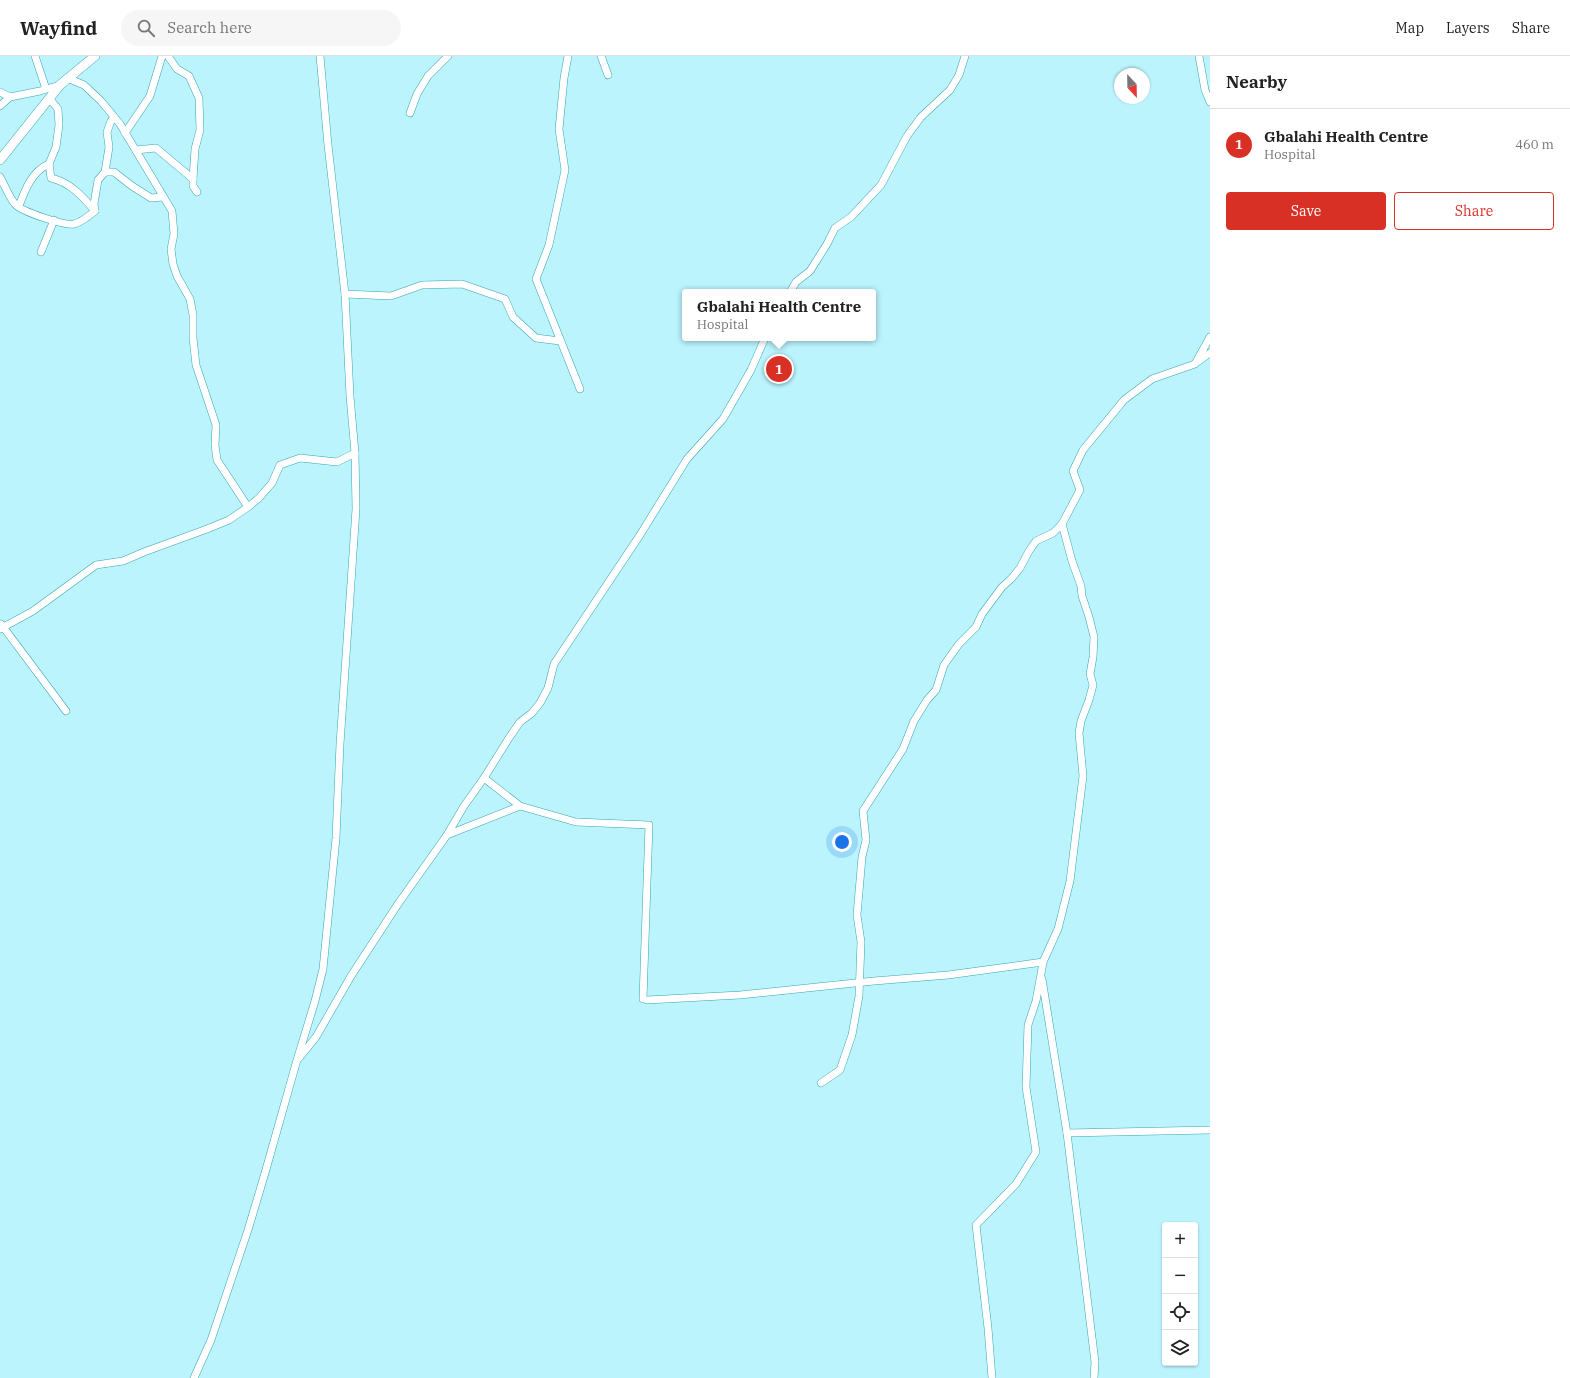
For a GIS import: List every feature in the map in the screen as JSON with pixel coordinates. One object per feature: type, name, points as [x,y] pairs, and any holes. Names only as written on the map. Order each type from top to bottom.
[{"type":"street","points":[[35,56],[46,89]]},
{"type":"street","points":[[0,160],[63,82],[95,56]]},
{"type":"street","points":[[125,133],[150,96],[162,56]]},
{"type":"street","points":[[168,56],[177,69],[189,76],[199,98],[200,130],[195,149],[193,179],[193,186],[197,192]]},
{"type":"street","points":[[194,1378],[211,1340],[243,1245],[315,1001],[322,969],[336,838],[340,744],[355,543],[355,453],[350,396],[345,294],[328,145],[320,56]]},
{"type":"street","points":[[410,113],[417,94],[428,76],[448,56]]},
{"type":"street","points":[[568,56],[564,78],[559,129],[566,170],[549,246],[536,279],[580,389]]},
{"type":"street","points":[[601,56],[608,75]]},
{"type":"street","points":[[792,289],[796,282],[810,271],[835,228],[851,217],[881,185],[907,136],[921,117],[950,90],[959,75],[965,56]]},
{"type":"street","points":[[1198,56],[1205,90],[1210,102]]},
{"type":"street","points":[[0,106],[10,97],[46,89],[63,82],[84,84],[114,116],[136,150],[172,211],[174,234],[171,249],[173,264],[177,276],[190,299],[193,315],[193,338],[196,365],[216,425],[215,445],[217,460],[248,507]]},
{"type":"street","points":[[0,92],[10,97]]},
{"type":"street","points":[[49,98],[58,109],[59,125],[56,147],[49,164],[51,178],[60,180],[76,191],[96,211]]},
{"type":"street","points":[[96,211],[94,204],[98,180],[105,172],[109,147],[107,132],[114,116]]},
{"type":"street","points":[[136,150],[156,148],[193,179]]},
{"type":"street","points":[[19,206],[27,184],[42,166],[49,164]]},
{"type":"street","points":[[105,172],[114,172],[151,198],[163,197]]},
{"type":"street","points":[[0,177],[16,205],[41,217],[66,224],[74,224],[96,211]]},
{"type":"street","points":[[41,252],[54,220]]},
{"type":"street","points":[[345,294],[391,296],[422,285],[462,284],[505,299],[513,317],[536,338],[560,341]]},
{"type":"street","points":[[1195,364],[1210,337]]},
{"type":"street","points":[[297,1060],[316,1037],[351,976],[447,835],[464,806],[520,722],[532,714],[540,703],[548,688],[554,664],[636,542],[687,459],[723,419],[751,370],[764,341]]},
{"type":"street","points":[[821,1083],[840,1070],[852,1035],[859,996],[861,942],[858,915],[862,857],[866,840],[863,811],[903,749],[914,721],[924,704],[936,690],[944,665],[959,644],[976,627],[982,614],[1002,587],[1011,580],[1020,568],[1036,541],[1052,533],[1062,524],[1080,490],[1073,471],[1083,450],[1124,400],[1152,379],[1195,364],[1210,353]]},
{"type":"street","points":[[66,710],[1,626],[33,611],[96,565],[123,561],[229,520],[248,507],[272,483],[280,465],[300,458],[337,462],[355,453]]},
{"type":"street","points":[[992,1378],[988,1328],[976,1225],[1016,1184],[1036,1152],[1026,1087],[1028,1025],[1036,1001],[1043,962],[1058,928],[1070,881],[1083,776],[1079,733],[1081,721],[1090,700],[1093,685],[1090,674],[1094,637],[1090,617],[1082,596],[1081,586],[1072,561],[1062,524]]},
{"type":"street","points":[[484,778],[520,806],[576,822],[649,825],[645,999],[740,995],[948,975],[1043,962]]},
{"type":"street","points":[[447,835],[520,806]]},
{"type":"street","points":[[1042,974],[1067,1133],[1095,1362],[1094,1378]]},
{"type":"street","points":[[1067,1133],[1210,1130]]},
{"type":"place","name":"Gbalahi Health Centre","points":[[779,369]]}]
